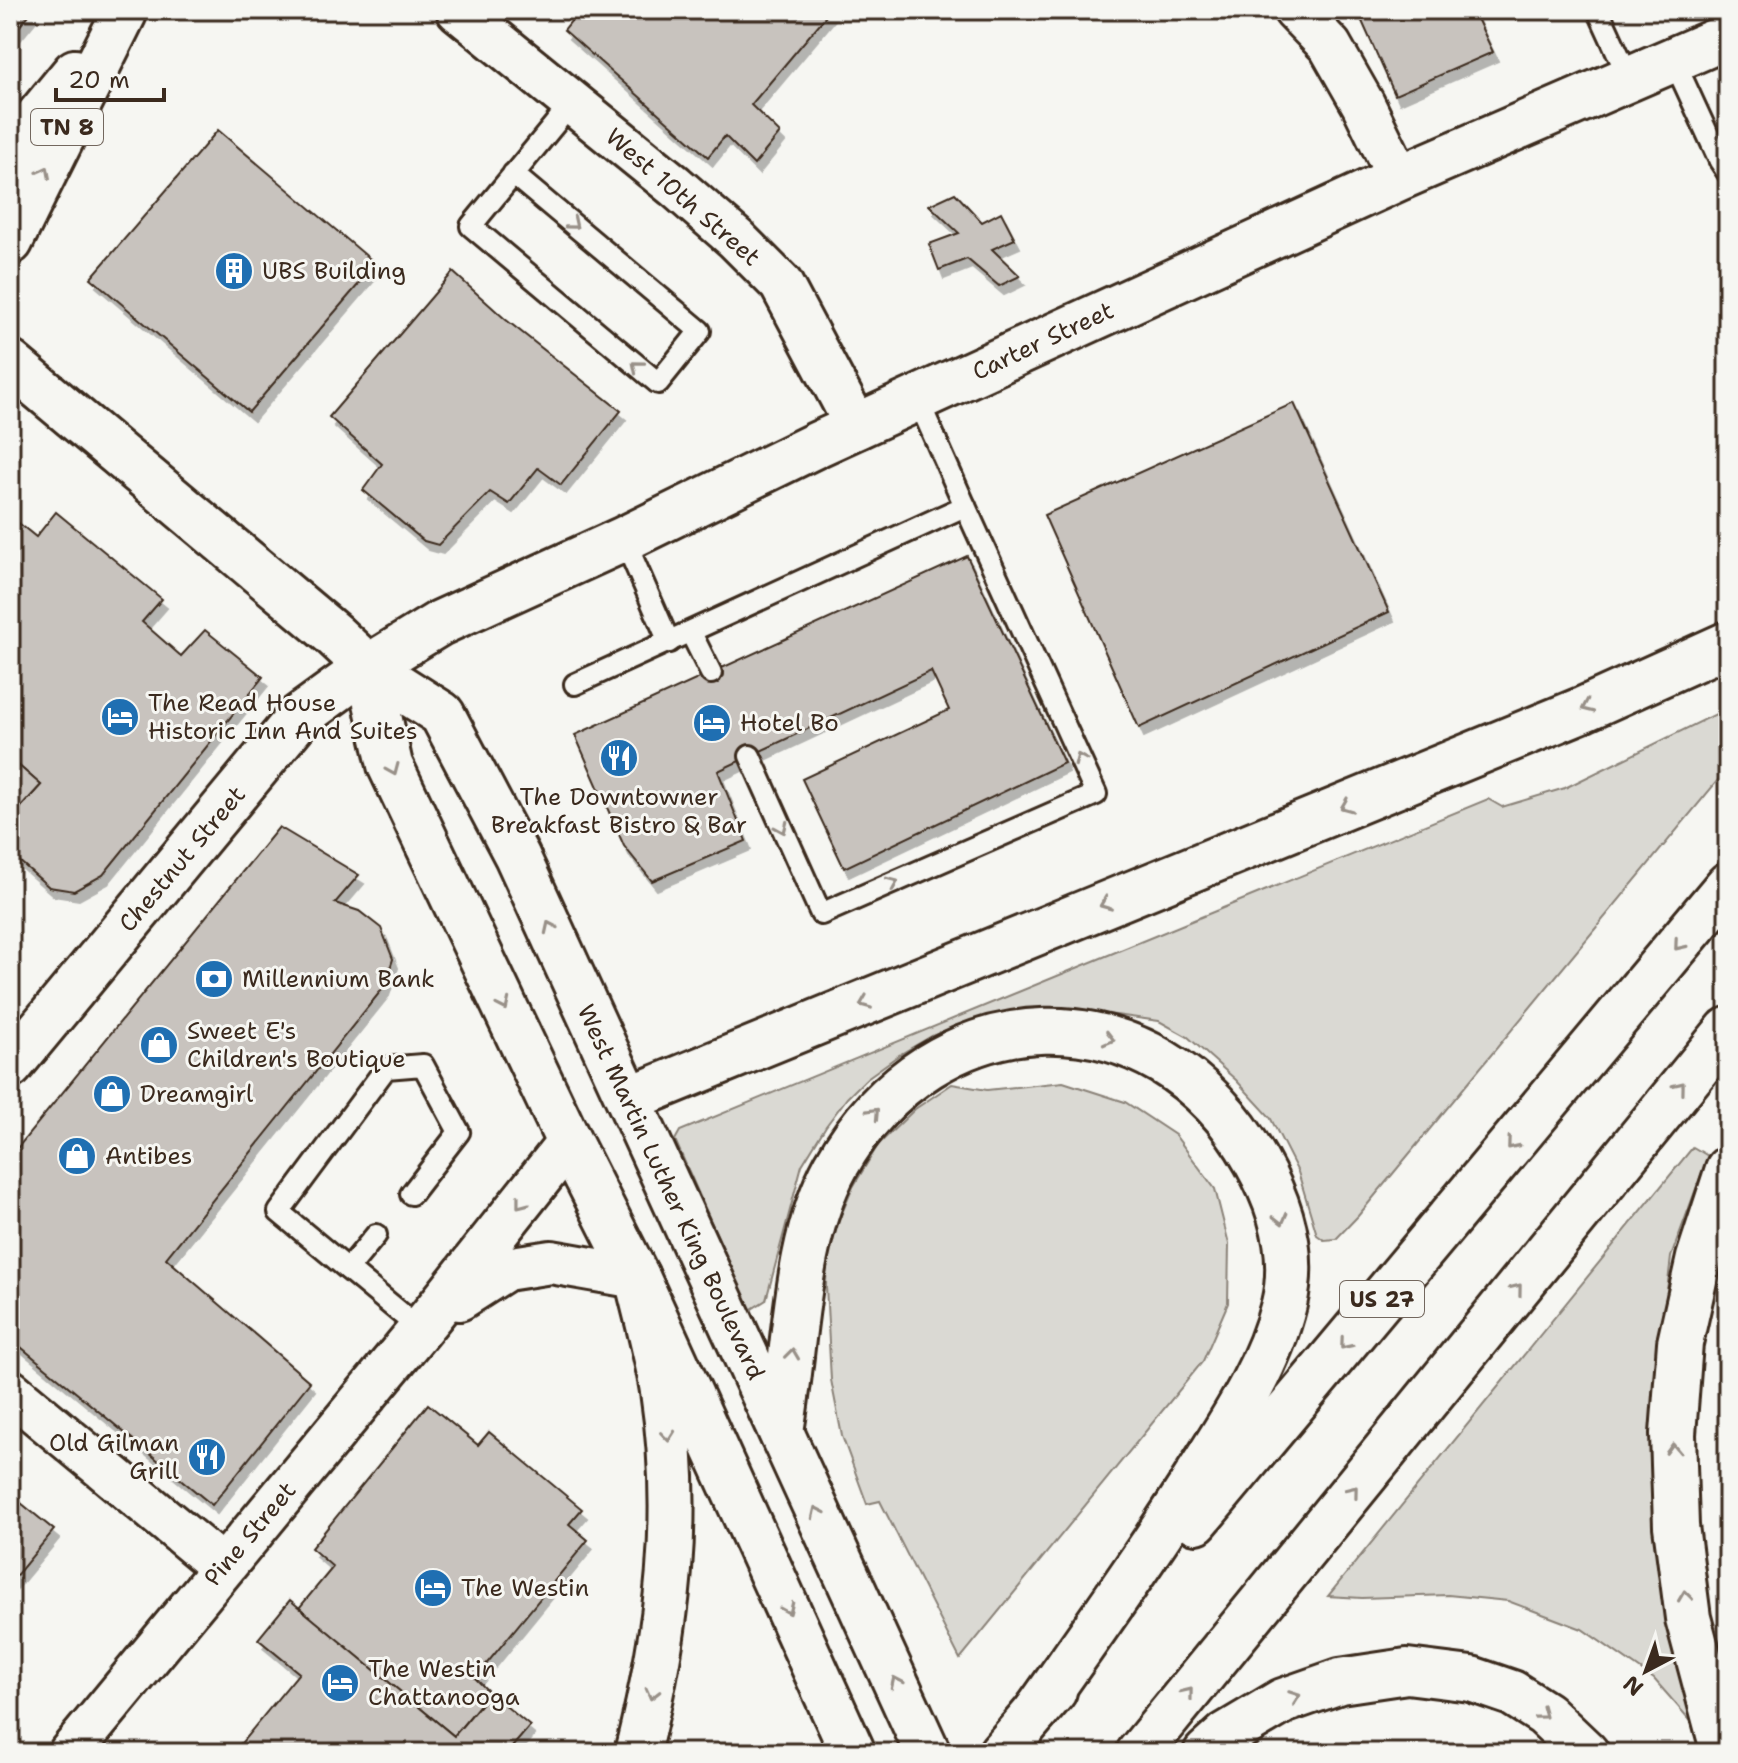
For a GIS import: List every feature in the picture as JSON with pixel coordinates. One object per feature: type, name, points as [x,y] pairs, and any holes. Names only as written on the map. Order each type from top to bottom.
[{"type":"main road","name":"TN 8","points":[[10,151],[125,12]]},
{"type":"main road","name":"TN 8","points":[[10,242],[125,12]]},
{"type":"main road","name":"Carter Street","points":[[368,667],[440,623],[857,427],[1399,178],[1728,36]]},
{"type":"main road","name":"West Martin Luther King Boulevard","points":[[10,363],[333,634],[368,667],[442,714],[517,856],[928,1753]]},
{"type":"main road","points":[[629,1099],[1584,709],[1728,644]]},
{"type":"main road","name":"Chestnut Street","points":[[10,1066],[299,717],[368,667]]},
{"type":"main road","points":[[368,667],[390,765],[569,1142],[637,1277],[853,1753]]},
{"type":"main road","name":"US 27","points":[[1001,1753],[1728,885]]},
{"type":"main road","points":[[1139,1753],[1728,1030]]},
{"type":"main road","points":[[781,1431],[802,1279],[815,1214],[853,1138],[877,1109],[913,1077],[952,1053],[999,1036],[1073,1032],[1106,1037],[1141,1049],[1174,1067],[1207,1094],[1243,1138],[1274,1192],[1284,1227],[1289,1275],[1284,1303],[1273,1342],[1215,1449],[1152,1547],[1036,1712]]},
{"type":"main road","points":[[1724,1753],[1688,1618],[1676,1526],[1673,1434],[1680,1343],[1699,1258],[1728,1169]]},
{"type":"main road","points":[[637,1277],[662,1389],[673,1520],[667,1603],[655,1680],[637,1753]]},
{"type":"main road","points":[[1206,1753],[1226,1735],[1283,1701],[1340,1681],[1407,1671],[1471,1679],[1512,1693],[1545,1714],[1586,1753]]},
{"type":"street","name":"West 10th Street","points":[[458,10],[736,239],[781,284],[857,427]]},
{"type":"street","points":[[1295,10],[1330,46],[1399,178]]},
{"type":"street","name":"Pine Street","points":[[70,1753],[425,1323],[569,1142]]},
{"type":"street","name":"Pine Street","points":[[425,1323],[506,1269],[551,1262],[637,1277]]},
{"type":"street","points":[[10,1391],[222,1567]]},
{"type":"lane","points":[[1598,10],[1630,80]]},
{"type":"lane","points":[[1674,61],[1728,173]]},
{"type":"lane","points":[[513,174],[700,331],[658,383],[471,226],[513,174],[572,103]]},
{"type":"lane","points":[[750,756],[821,914],[1096,794],[918,400]]},
{"type":"lane","points":[[575,684],[965,506]]},
{"type":"lane","points":[[624,539],[669,642]]},
{"type":"lane","points":[[691,633],[711,673]]},
{"type":"lane","points":[[411,1194],[459,1132],[423,1065],[386,1068],[279,1212],[348,1269],[425,1323]]},
{"type":"lane","points":[[348,1269],[376,1235]]},
{"type":"shaded area","points":[[1728,708],[1728,768],[1336,1239],[1324,1240],[1317,1235],[1298,1172],[1270,1117],[1236,1080],[1188,1037],[1159,1021],[1062,1011],[1011,1012],[964,1023],[932,1036],[867,1078],[847,1098],[802,1165],[766,1300],[750,1310],[675,1140],[680,1131],[1488,799],[1502,807],[1565,788]]},
{"type":"shaded area","points":[[1063,1082],[1125,1102],[1175,1135],[1215,1189],[1229,1244],[1228,1303],[1203,1361],[960,1659],[880,1501],[867,1504],[842,1436],[831,1380],[827,1248],[853,1187],[878,1145],[915,1109],[952,1084],[987,1090]]},
{"type":"shaded area","points":[[1693,1147],[1708,1156],[1671,1257],[1653,1410],[1702,1734],[1654,1679],[1582,1629],[1508,1601],[1448,1595],[1328,1596]]},
{"type":"building","points":[[10,10],[33,10],[10,38]]},
{"type":"building","points":[[580,10],[831,10],[751,105],[780,133],[754,165],[725,136],[708,157],[564,30]]},
{"type":"building","points":[[1357,10],[1473,10],[1493,52],[1395,95]]},
{"type":"building","name":"UBS Building","points":[[218,130],[376,264],[249,412],[91,278]]},
{"type":"building","points":[[955,193],[982,222],[1001,212],[1015,239],[992,249],[1020,276],[999,286],[967,259],[939,270],[929,244],[959,233],[929,205]]},
{"type":"building","points":[[453,272],[505,319],[621,411],[561,485],[538,468],[509,504],[490,492],[438,545],[424,541],[363,490],[382,464],[329,417]]},
{"type":"building","points":[[1294,403],[1389,612],[1139,728],[1044,515]]},
{"type":"building","name":"The Read House Historic Inn And Suites","points":[[56,512],[162,599],[142,622],[181,656],[205,630],[263,677],[103,875],[74,891],[49,887],[10,853],[10,819],[41,785],[10,758],[10,516],[36,537]]},
{"type":"building","name":"Hotel Bo","points":[[967,556],[1064,763],[844,868],[802,779],[949,710],[931,671],[718,771],[746,841],[652,881],[624,846],[575,735]]},
{"type":"building","points":[[10,758],[41,785],[10,819]]},
{"type":"building","points":[[279,827],[359,875],[335,903],[359,911],[381,928],[393,959],[384,987],[166,1258],[310,1382],[212,1505],[10,1338],[10,1157]]},
{"type":"building","name":"The Westin","points":[[428,1404],[478,1445],[489,1432],[582,1509],[569,1524],[588,1540],[475,1678],[490,1693],[454,1736],[299,1608],[333,1567],[311,1548]]},
{"type":"building","points":[[10,1494],[54,1530],[10,1583]]},
{"type":"building","name":"The Westin Chattanooga","points":[[290,1600],[454,1736],[490,1693],[530,1726],[507,1753],[233,1753],[299,1673],[258,1639]]},
{"type":"place","name":"UBS Building","points":[[234,271]]},
{"type":"place","name":"The Read House Historic Inn And Suites","points":[[120,717]]},
{"type":"place","name":"Hotel Bo","points":[[712,723]]},
{"type":"place","name":"The Downtowner Breakfast Bistro & Bar","points":[[619,758]]},
{"type":"place","name":"Millennium Bank","points":[[214,979]]},
{"type":"place","name":"Sweet E's Children's Boutique","points":[[159,1045]]},
{"type":"place","name":"Dreamgirl","points":[[112,1094]]},
{"type":"place","name":"Antibes","points":[[77,1156]]},
{"type":"place","name":"Old Gilman Grill","points":[[207,1457]]},
{"type":"place","name":"The Westin","points":[[433,1588]]},
{"type":"place","name":"The Westin Chattanooga","points":[[340,1683]]}]
